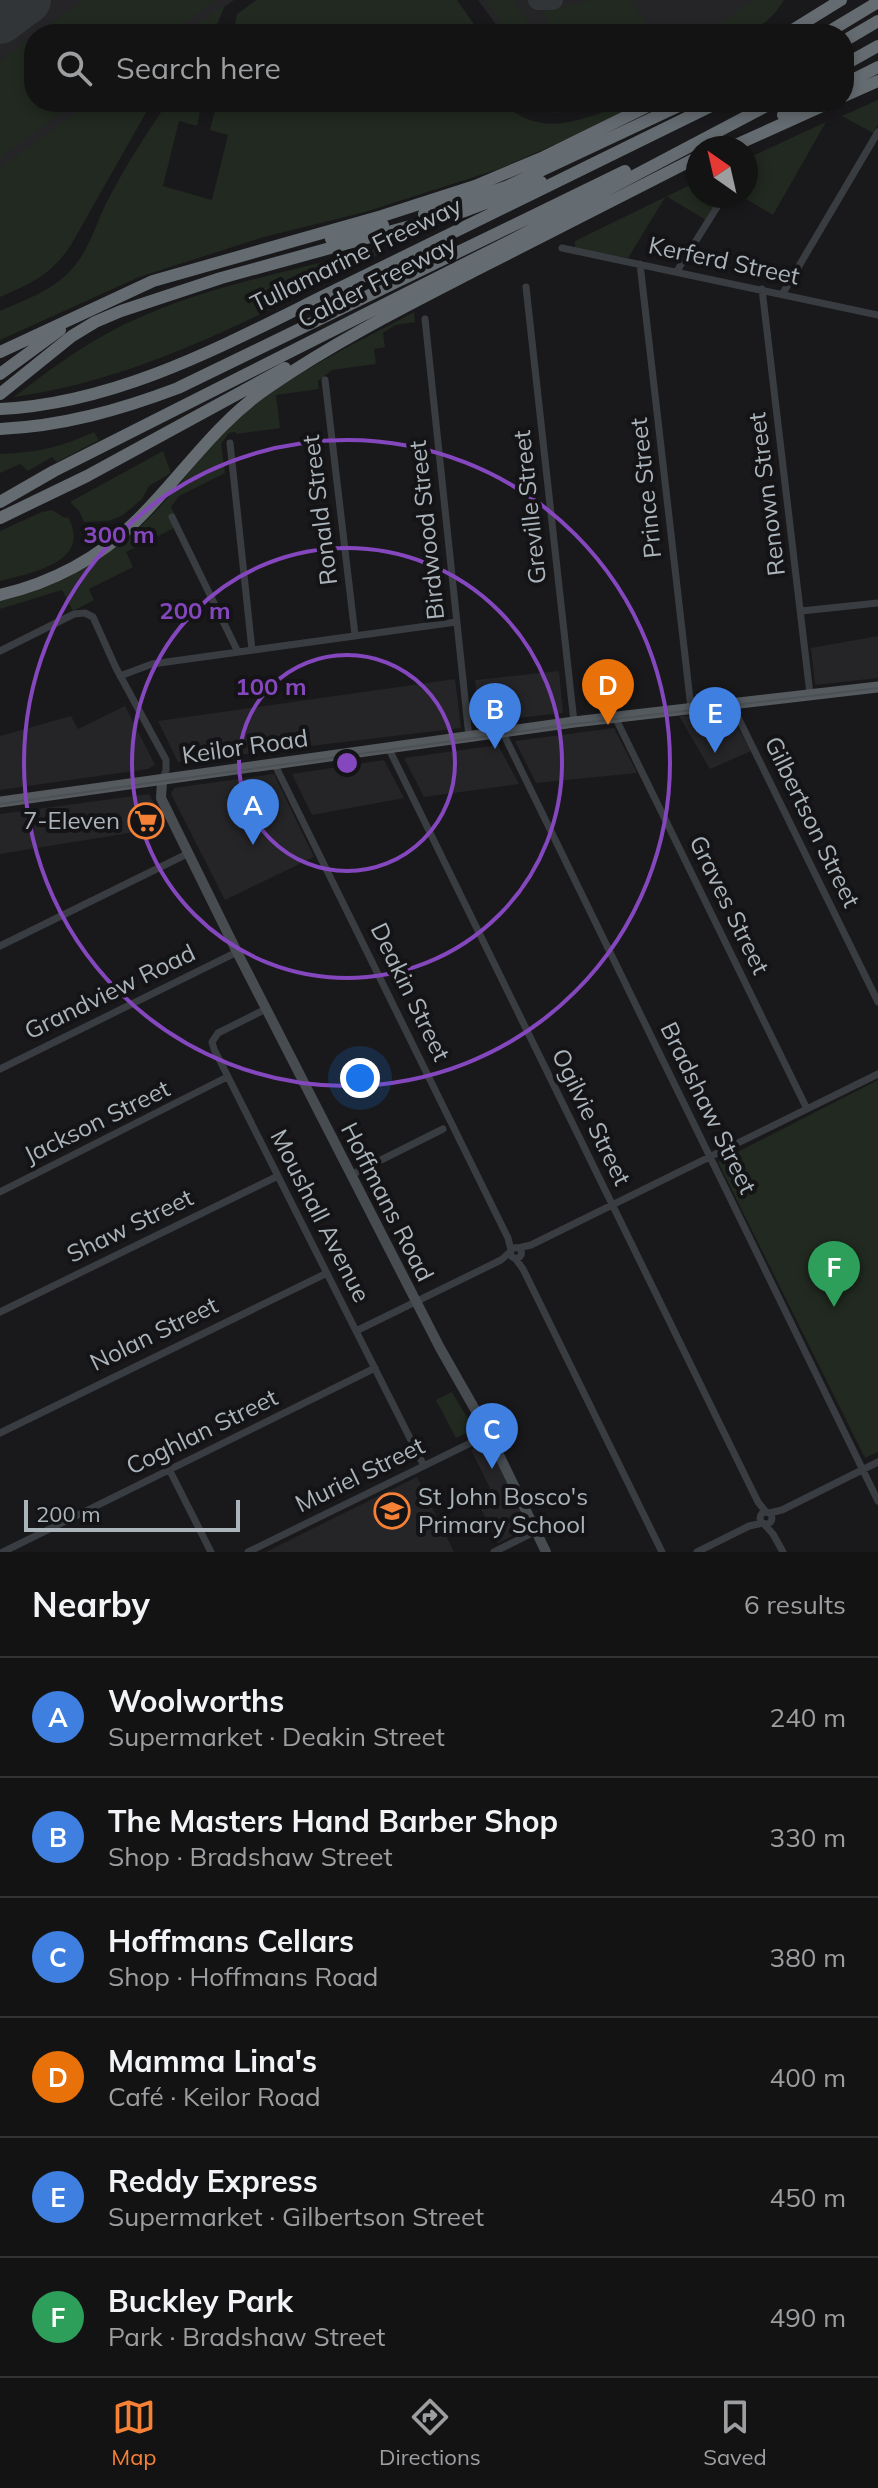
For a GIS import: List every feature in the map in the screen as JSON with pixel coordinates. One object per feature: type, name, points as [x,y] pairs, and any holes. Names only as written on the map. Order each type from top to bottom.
[{"type":"highway","points":[[802,24],[841,0]]},
{"type":"highway","points":[[842,24],[878,2]]},
{"type":"highway","points":[[854,35],[878,21]]},
{"type":"highway","points":[[854,60],[878,46]]},
{"type":"highway","points":[[854,79],[878,67]]},
{"type":"highway","points":[[854,92],[878,81]]},
{"type":"highway","points":[[0,352],[122,294],[168,276],[447,196],[511,172],[636,112]]},
{"type":"highway","points":[[595,132],[644,112]]},
{"type":"highway","points":[[95,322],[145,295],[210,272],[411,218],[506,187],[666,112]]},
{"type":"highway","name":"Tullamarine Freeway","points":[[1,409],[78,399],[149,377],[318,299],[698,112]]},
{"type":"highway","name":"Tullamarine Freeway","points":[[0,429],[66,422],[104,414],[178,388],[747,112]]},
{"type":"highway","name":"Calder Freeway","points":[[0,502],[54,471],[512,240],[755,112]]},
{"type":"highway","points":[[741,136],[789,112]]},
{"type":"highway","points":[[756,136],[809,112]]},
{"type":"highway","name":"Calder Freeway","points":[[0,394],[45,356],[95,322],[172,292],[465,211],[614,153]]},
{"type":"highway","points":[[0,518],[87,476],[261,380],[686,166]]},
{"type":"highway","points":[[0,374],[53,335],[122,294]]},
{"type":"highway","points":[[0,595],[48,580],[108,545],[139,519],[207,440],[241,407],[289,374],[367,328]]},
{"type":"main road","name":"Keilor Road","points":[[0,802],[574,722],[878,687]]},
{"type":"main road","name":"Hoffmans Road","points":[[162,781],[161,798],[237,952],[415,1301],[489,1434],[546,1552]]},
{"type":"street","points":[[783,293],[878,132]]},
{"type":"street","points":[[677,271],[716,208]]},
{"type":"street","name":"Kerferd Street","points":[[562,248],[878,315]]},
{"type":"street","name":"Prince Street","points":[[640,264],[691,708]]},
{"type":"street","name":"Greville Street","points":[[526,287],[574,722]]},
{"type":"street","name":"Renown Street","points":[[762,289],[810,694]]},
{"type":"street","name":"Birdwood Street","points":[[425,319],[469,737]]},
{"type":"street","name":"Ronald Street","points":[[325,380],[355,635]]},
{"type":"street","points":[[230,443],[252,650]]},
{"type":"street","points":[[172,517],[238,652]]},
{"type":"street","points":[[801,611],[878,603]]},
{"type":"street","points":[[0,651],[74,614],[87,614],[95,620],[118,672],[166,760],[162,781]]},
{"type":"street","points":[[118,672],[152,664],[456,622]]},
{"type":"street","name":"Gilbertson Street","points":[[731,703],[878,1002]]},
{"type":"street","name":"Graves Street","points":[[615,717],[807,1109]]},
{"type":"street","name":"Bradshaw Street","points":[[503,733],[878,1501]]},
{"type":"street","name":"Ogilvie Street","points":[[389,749],[783,1552]]},
{"type":"street","name":"Deakin Street","points":[[275,765],[662,1552]]},
{"type":"street","points":[[0,946],[189,853]]},
{"type":"street","name":"Grandview Road","points":[[0,1069],[237,952]]},
{"type":"street","name":"Moushall Avenue","points":[[266,1009],[214,1037],[214,1049],[424,1466]]},
{"type":"street","points":[[356,1331],[878,1074]]},
{"type":"street","name":"Jackson Street","points":[[0,1192],[228,1080]]},
{"type":"street","points":[[351,1175],[443,1129]]},
{"type":"street","name":"Shaw Street","points":[[0,1312],[278,1176]]},
{"type":"street","name":"Nolan Street","points":[[0,1433],[327,1273]]},
{"type":"street","name":"Coghlan Street","points":[[3,1552],[375,1368]]},
{"type":"street","name":"Muriel Street","points":[[248,1552],[489,1434]]},
{"type":"street","points":[[697,1552],[878,1462]]},
{"type":"street","points":[[170,1471],[211,1552]]},
{"type":"street","points":[[494,1552],[536,1531]]},
{"type":"shaded area","points":[[0,0],[234,0],[201,24],[24,24],[24,112],[80,112],[0,170]]},
{"type":"shaded area","points":[[84,0],[217,0],[184,24],[51,24]]},
{"type":"shaded area","points":[[256,0],[457,0],[474,24],[235,24],[237,14]]},
{"type":"shaded area","points":[[478,0],[783,0],[753,24],[496,24]]},
{"type":"shaded area","points":[[485,0],[513,0],[530,24],[502,24]]},
{"type":"shaded area","points":[[591,0],[630,0],[647,24],[550,24],[542,12]]},
{"type":"shaded area","points":[[752,0],[784,0],[762,24],[721,24]]},
{"type":"shaded area","points":[[226,3],[217,24],[197,24]]},
{"type":"shaded area","points":[[24,43],[24,112],[63,112],[0,158],[0,61]]},
{"type":"shaded area","points":[[878,100],[878,125],[873,133],[842,116]]},
{"type":"shaded area","points":[[76,112],[146,112],[64,255],[40,277],[0,297],[0,168]]},
{"type":"shaded area","points":[[161,112],[200,112],[197,126],[179,121],[163,186],[212,200],[228,135],[210,130],[214,112],[515,112],[529,120],[547,124],[564,123],[603,112],[629,112],[499,169],[365,212],[264,237],[139,277],[0,340],[0,311],[45,290],[62,279],[76,264],[123,172]]},
{"type":"shaded area","points":[[826,122],[773,215],[758,206],[758,153]]},
{"type":"shaded area","points":[[686,187],[686,208],[667,196]]},
{"type":"shaded area","points":[[665,197],[628,258],[575,249],[575,241]]},
{"type":"shaded area","points":[[686,208],[716,208],[706,220]]},
{"type":"shaded area","points":[[382,247],[384,252],[205,340],[111,375],[14,397],[82,348],[138,318],[206,293]]},
{"type":"shaded area","points":[[414,312],[415,322],[395,325],[383,333],[385,347],[374,349],[376,364],[332,370],[318,381],[319,389],[276,395],[280,428],[229,433],[221,444],[225,473],[179,496],[171,507],[180,525],[126,552],[133,567],[89,589],[94,600],[73,611],[62,590],[0,609],[0,601],[65,578],[122,542],[156,511],[228,428],[274,391]]},
{"type":"shaded area","points":[[94,432],[99,440],[57,462],[52,457],[28,471],[20,464],[0,473],[0,454],[48,448]]},
{"type":"shaded area","points":[[163,451],[171,473],[149,486],[142,499],[123,515],[109,521],[84,522],[70,502]]},
{"type":"shaded area","points":[[52,510],[68,517],[74,532],[66,555],[42,569],[0,581],[0,531]]},
{"type":"shaded area","points":[[878,636],[878,678],[815,685],[811,648]]},
{"type":"shaded area","points":[[559,671],[563,713],[480,722],[475,680]]},
{"type":"shaded area","points":[[455,679],[461,728],[178,762],[158,721]]},
{"type":"shaded area","points":[[125,706],[155,765],[148,769],[0,790],[0,736],[71,716],[78,729]]},
{"type":"shaded area","points":[[730,714],[751,751],[710,769],[679,716]]},
{"type":"shaded area","points":[[614,728],[637,773],[536,783],[515,741]]},
{"type":"shaded area","points":[[498,745],[519,784],[424,797],[404,758]]},
{"type":"shaded area","points":[[384,760],[404,798],[312,815],[292,774]]},
{"type":"shaded area","points":[[274,774],[314,857],[225,900],[171,794],[174,788]]},
{"type":"shaded area","points":[[149,794],[166,827],[0,854],[0,814]]},
{"type":"shaded area","points":[[878,1080],[878,1452],[865,1458],[718,1162]]},
{"type":"shaded area","points":[[452,1392],[474,1429],[456,1438],[436,1400]]},
{"type":"shaded area","points":[[487,1441],[530,1527],[498,1543],[475,1497],[490,1488],[471,1450]]},
{"type":"shaded area","name":"St John Bosco's Primary School","points":[[417,1477],[454,1552],[266,1552],[336,1517]]},
{"type":"taxiway","points":[[538,0],[553,0]]},
{"type":"runway","points":[[0,20],[27,0]]},
{"type":"tram line","points":[[0,804],[574,724],[878,688]]},
{"type":"place","name":"Mamma Lina's","points":[[608,725]]},
{"type":"place","name":"The Masters Hand Barber Shop","points":[[495,749]]},
{"type":"place","name":"Reddy Express","points":[[715,753]]},
{"type":"place","name":"7-Eleven","points":[[146,821]]},
{"type":"place","name":"Woolworths","points":[[253,845]]},
{"type":"place","name":"Buckley Park","points":[[834,1307]]},
{"type":"place","name":"Hoffmans Cellars","points":[[492,1469]]},
{"type":"place","name":"St John Bosco's Primary School","points":[[392,1511]]}]
